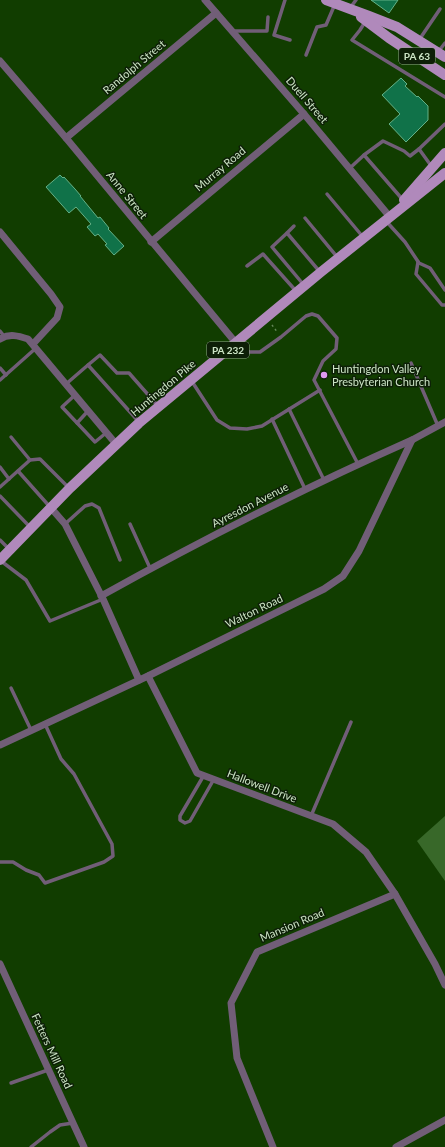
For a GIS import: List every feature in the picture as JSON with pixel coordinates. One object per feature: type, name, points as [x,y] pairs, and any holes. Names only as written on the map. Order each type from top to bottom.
[{"type":"main road","name":"PA 63","points":[[331,2],[368,18],[397,27],[441,55]]},
{"type":"main road","name":"PA 63","points":[[368,18],[389,38],[445,75]]},
{"type":"main road","name":"Huntingdon Pike","points":[[388,219],[445,153]]},
{"type":"main road","name":"Huntingdon Pike","points":[[0,560],[70,488],[139,423],[321,272],[445,173]]},
{"type":"street","name":"Duell Street","points":[[205,0],[350,168],[388,219]]},
{"type":"street","name":"Randolph Street","points":[[66,138],[216,13]]},
{"type":"street","name":"Anne Street","points":[[0,61],[236,343]]},
{"type":"street","name":"Murray Road","points":[[151,242],[304,114]]},
{"type":"street","points":[[0,232],[60,307],[57,318],[34,346]]},
{"type":"street","points":[[2,336],[18,335],[28,339],[116,444]]},
{"type":"street","points":[[412,440],[445,422]]},
{"type":"street","name":"Ayresdon Avenue","points":[[102,598],[150,568],[305,489],[412,440]]},
{"type":"street","name":"Walton Road","points":[[0,745],[148,676],[324,589],[343,576],[359,551],[412,440]]},
{"type":"street","points":[[51,508],[66,524],[102,598],[139,680]]},
{"type":"street","name":"Hallowell Drive","points":[[148,676],[197,773],[332,824],[366,852],[395,894],[435,964],[445,985]]},
{"type":"street","name":"Mansion Road","points":[[273,1147],[236,1058],[231,1002],[257,952],[395,894]]},
{"type":"street","name":"Fetters Mill Road","points":[[0,964],[84,1147]]},
{"type":"street","points":[[396,1147],[445,1120]]},
{"type":"lane","points":[[285,0],[274,35],[290,40]]},
{"type":"lane","points":[[349,9],[356,0]]},
{"type":"lane","points":[[306,54],[318,27],[326,25],[331,2]]},
{"type":"lane","points":[[418,41],[440,9]]},
{"type":"lane","points":[[232,31],[267,31],[268,17]]},
{"type":"lane","points":[[368,18],[352,40],[445,97]]},
{"type":"lane","points":[[441,55],[445,43]]},
{"type":"lane","points":[[350,168],[383,141],[404,151],[410,156],[445,124]]},
{"type":"lane","points":[[419,149],[432,168]]},
{"type":"lane","points":[[364,155],[404,200]]},
{"type":"lane","points":[[327,194],[364,238]]},
{"type":"lane","points":[[305,218],[339,258]]},
{"type":"lane","points":[[388,219],[418,262],[430,268],[445,290]]},
{"type":"lane","points":[[294,226],[272,247],[301,289]]},
{"type":"lane","points":[[287,233],[321,272]]},
{"type":"lane","points":[[247,266],[263,254],[301,289]]},
{"type":"lane","points":[[418,262],[416,274],[442,306],[445,305]]},
{"type":"lane","points":[[236,343],[249,352],[260,352],[306,316],[312,314],[318,316],[337,338],[336,349],[323,361],[314,380],[358,464]]},
{"type":"lane","points":[[0,380],[34,346]]},
{"type":"lane","points":[[66,384],[100,355],[117,373],[129,373],[158,407]]},
{"type":"lane","points":[[411,363],[438,426]]},
{"type":"lane","points":[[88,365],[139,423]]},
{"type":"lane","points":[[0,368],[6,375]]},
{"type":"lane","points":[[191,380],[216,420],[230,428],[247,430],[262,426],[320,390]]},
{"type":"lane","points":[[75,395],[62,407],[95,442],[106,433]]},
{"type":"lane","points":[[289,409],[324,480]]},
{"type":"lane","points":[[77,423],[88,412]]},
{"type":"lane","points":[[272,419],[305,489]]},
{"type":"lane","points":[[11,437],[30,460]]},
{"type":"lane","points":[[0,487],[30,460],[40,459],[70,488]]},
{"type":"lane","points":[[0,467],[9,479]]},
{"type":"lane","points":[[18,471],[51,508]]},
{"type":"lane","points":[[0,496],[30,528]]},
{"type":"lane","points":[[66,524],[85,506],[92,504],[99,508],[120,560]]},
{"type":"lane","points":[[130,524],[150,568]]},
{"type":"lane","points":[[0,540],[10,549]]},
{"type":"lane","points":[[0,560],[26,580],[50,621],[102,598]]},
{"type":"lane","points":[[11,688],[31,730]]},
{"type":"lane","points":[[311,816],[351,722]]},
{"type":"lane","points":[[0,862],[13,862],[26,870],[39,875],[45,883],[104,862],[112,856],[112,844],[74,774],[61,759],[44,724]]},
{"type":"lane","points":[[204,775],[180,816],[180,820],[185,823],[190,821],[214,779]]},
{"type":"lane","points":[[11,1083],[48,1070]]},
{"type":"lane","points":[[32,1147],[60,1126],[73,1123]]},
{"type":"path","points":[[272,325],[281,337]]},
{"type":"green space","points":[[445,816],[445,881],[417,841]]},
{"type":"building","points":[[371,0],[398,0],[389,13]]},
{"type":"building","points":[[401,78],[407,84],[405,86],[428,106],[428,120],[406,142],[389,124],[400,114],[382,95]]},
{"type":"building","points":[[60,175],[63,178],[64,177],[75,189],[98,218],[100,217],[109,228],[108,229],[124,246],[114,255],[98,234],[95,236],[87,227],[91,224],[76,207],[69,213],[46,187]]},
{"type":"place","name":"Huntingdon Valley Presbyterian Church","points":[[324,375]]}]
